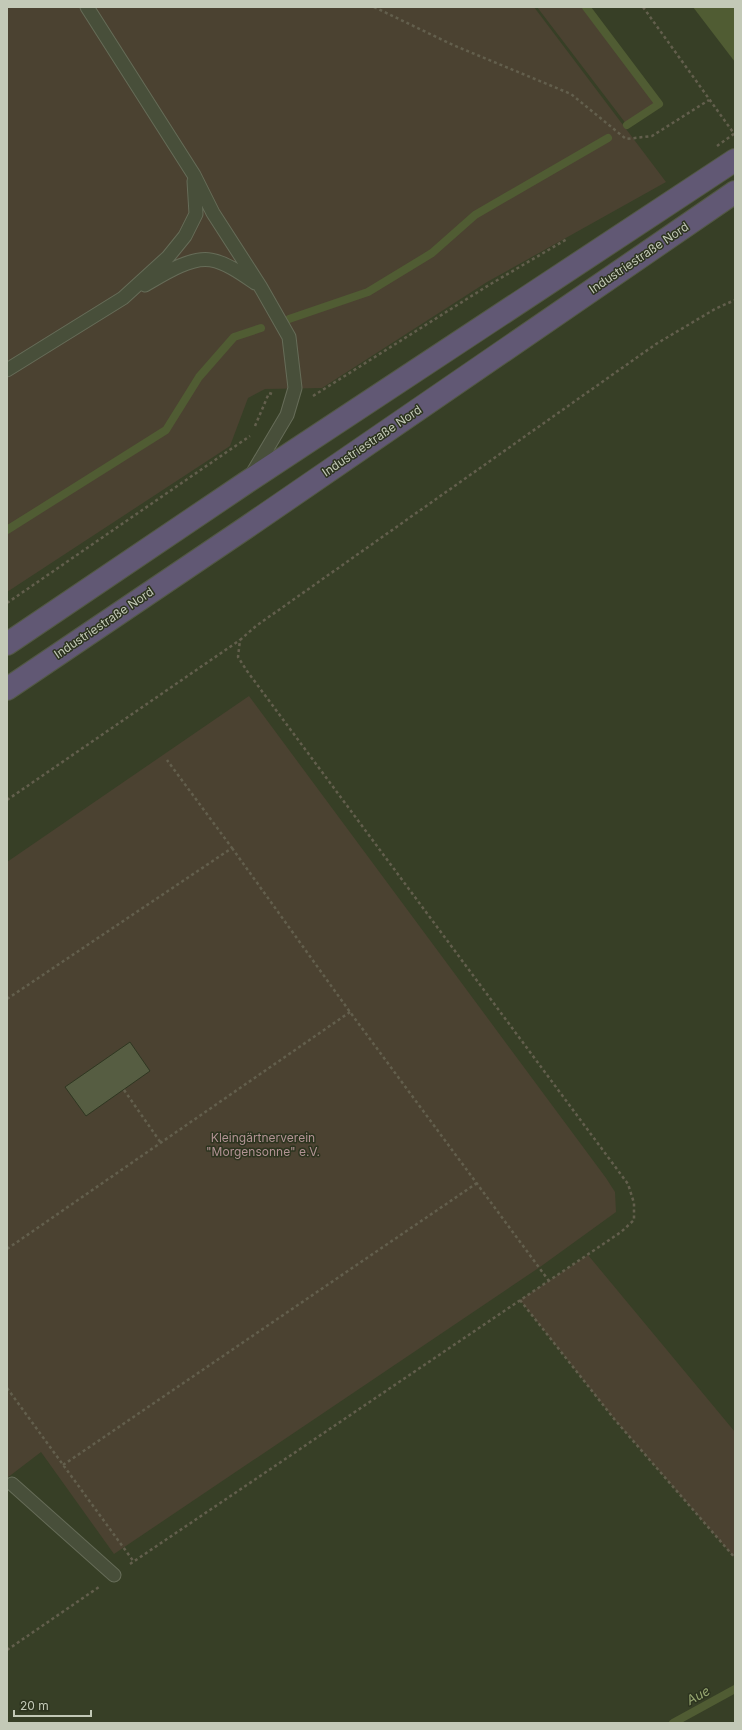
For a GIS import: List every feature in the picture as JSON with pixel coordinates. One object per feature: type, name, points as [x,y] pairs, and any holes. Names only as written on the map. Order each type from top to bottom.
[{"type":"highway","points":[[7,644],[247,482],[732,162]]},
{"type":"highway","name":"Industriestraße Nord","points":[[7,689],[735,192]]},
{"type":"lane","points":[[87,7],[194,175],[213,213],[260,286],[289,337],[295,388],[293,395],[287,414],[247,482]]},
{"type":"lane","points":[[123,298],[168,257],[185,236],[196,214],[194,175]]},
{"type":"lane","points":[[7,370],[166,273],[195,261],[210,260],[231,268],[260,286]]},
{"type":"lane","points":[[12,1484],[114,1576]]},
{"type":"path","points":[[374,7],[453,45],[571,94],[626,139],[652,136],[709,100]]},
{"type":"path","points":[[643,7],[735,134],[711,150]]},
{"type":"path","points":[[254,428],[269,394],[314,396],[489,285],[570,237]]},
{"type":"path","points":[[7,800],[240,640],[256,626],[656,344],[715,309],[735,300]]},
{"type":"path","points":[[7,603],[251,435]]},
{"type":"path","points":[[7,1650],[134,1562],[621,1232],[634,1220],[634,1204],[628,1184],[247,671],[238,657],[240,640]]},
{"type":"path","points":[[167,760],[350,1012],[549,1281]]},
{"type":"path","points":[[7,1000],[232,848]]},
{"type":"path","points":[[7,1249],[350,1012]]},
{"type":"path","points":[[124,1090],[161,1143]]},
{"type":"path","points":[[63,1465],[477,1183]]},
{"type":"path","points":[[520,1300],[615,1420],[735,1558]]},
{"type":"path","points":[[7,1388],[134,1562]]},
{"type":"green space","points":[[7,7],[534,7],[666,182],[487,282],[322,388],[265,389],[248,398],[230,446],[7,592]]},
{"type":"green space","points":[[537,7],[586,7],[659,104],[627,125]]},
{"type":"green space","name":"Kleingärtnerverein \"Morgensonne\" e.V.","points":[[249,696],[606,1178],[615,1192],[616,1212],[540,1267],[114,1554],[41,1452],[7,1478],[7,862]]},
{"type":"green space","points":[[588,1255],[735,1432],[735,1558],[615,1420],[520,1300]]},
{"type":"shaded area","points":[[693,7],[735,7],[735,62]]},
{"type":"building","points":[[130,1042],[150,1071],[86,1116],[65,1087]]},
{"type":"waterway","points":[[586,7],[659,104],[627,125]]},
{"type":"waterway","points":[[289,319],[368,292],[432,253],[475,215],[608,138]]},
{"type":"waterway","points":[[7,530],[166,430],[199,377],[234,337],[261,328]]},
{"type":"waterway","name":"Aue","points":[[673,1723],[735,1689]]}]
